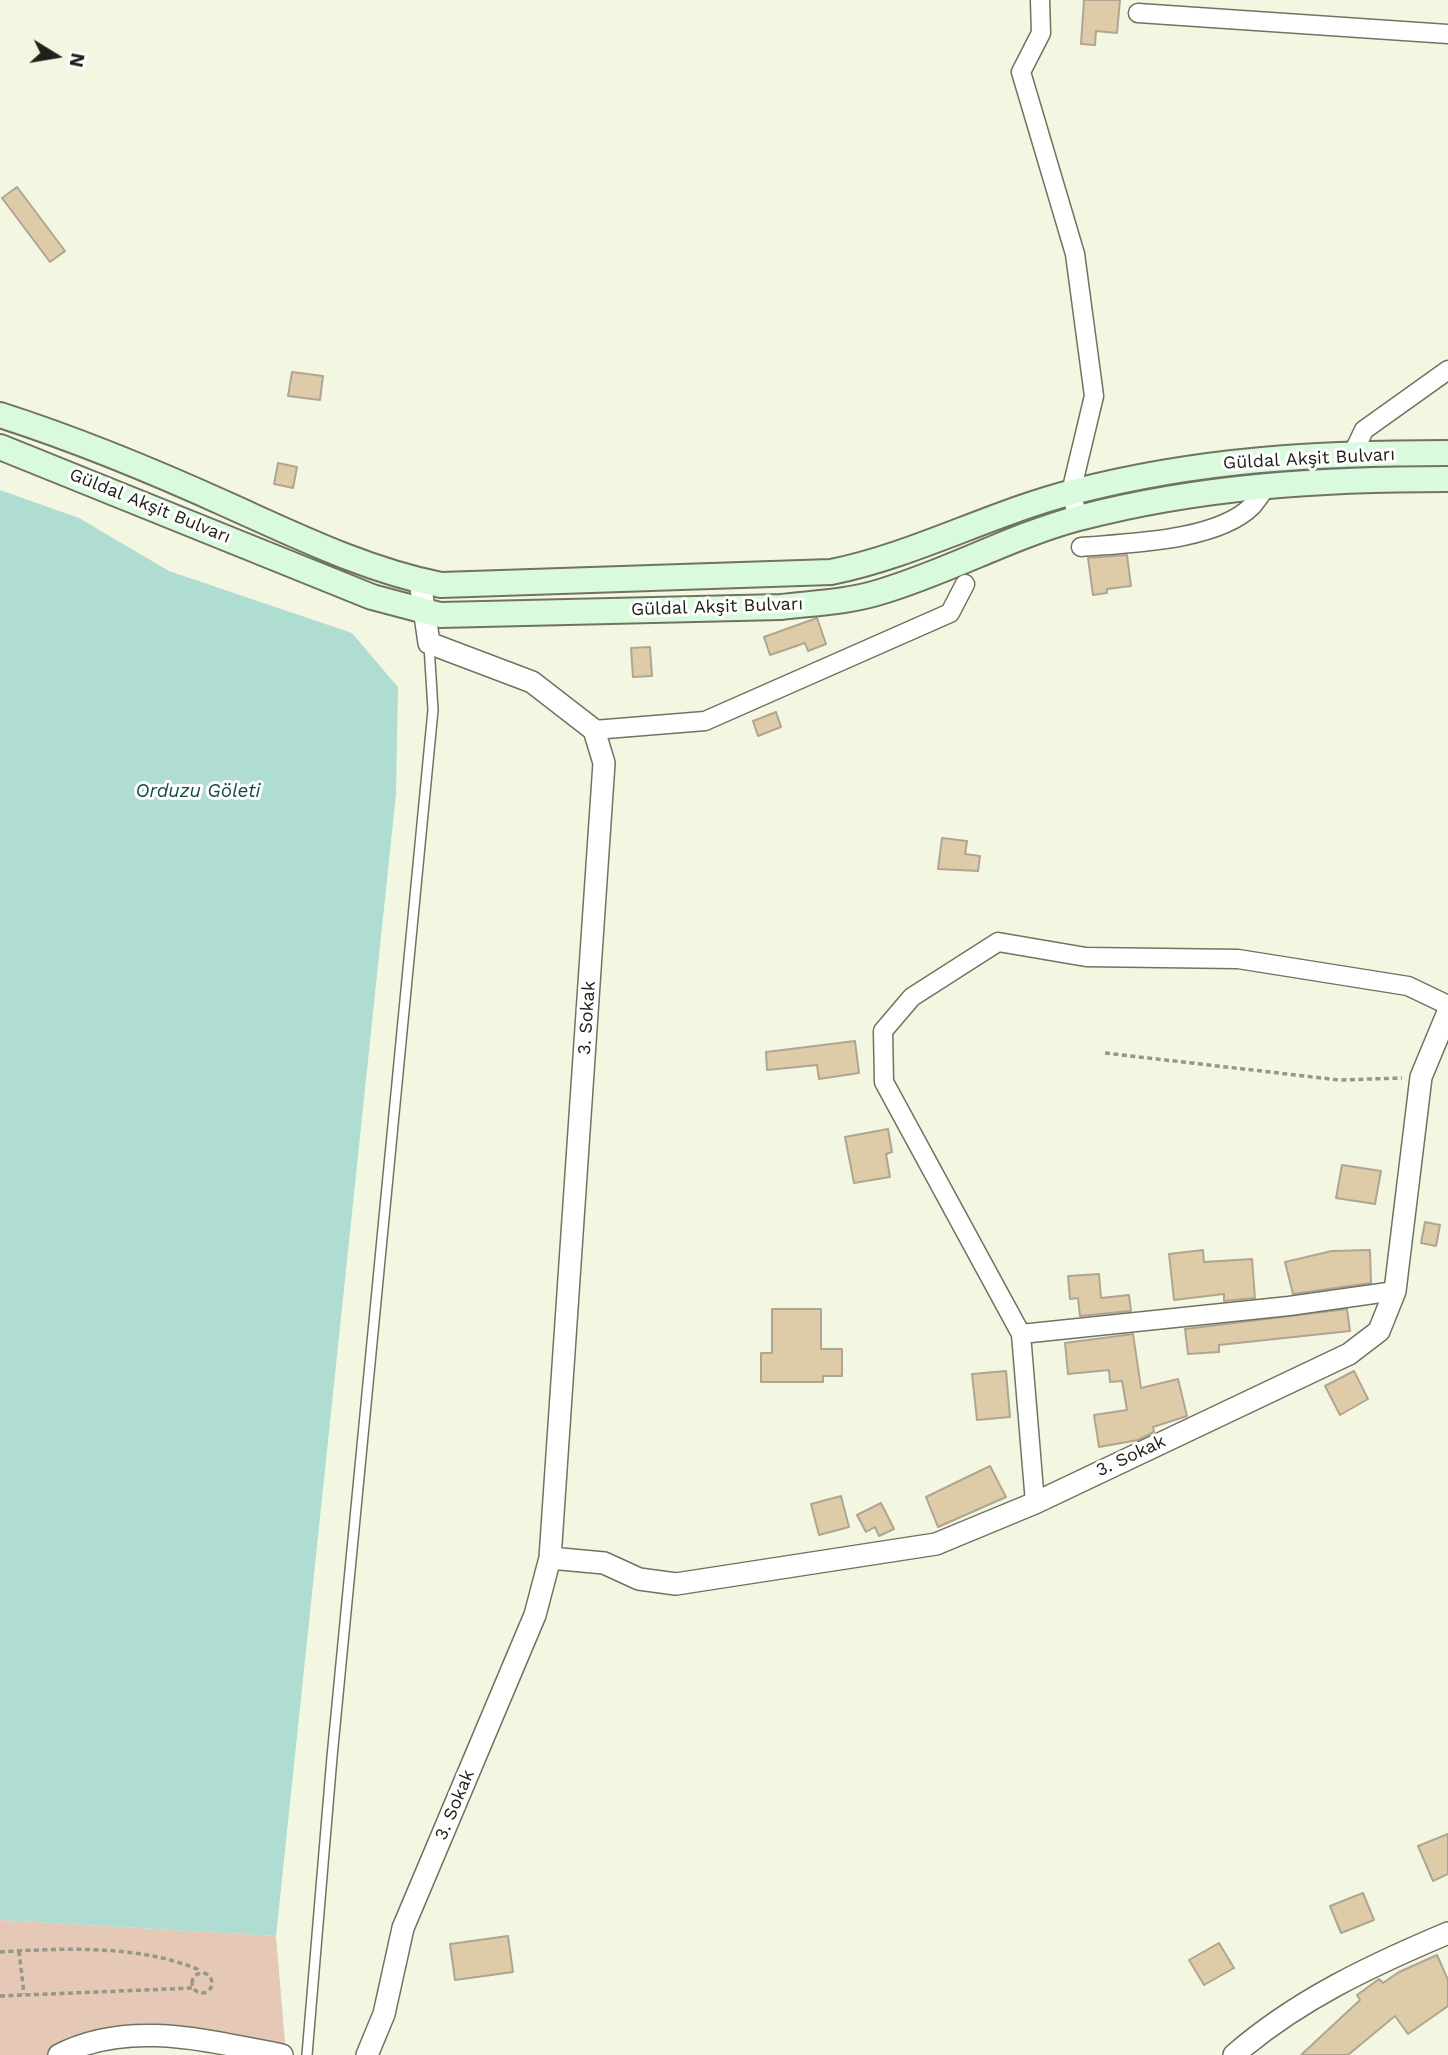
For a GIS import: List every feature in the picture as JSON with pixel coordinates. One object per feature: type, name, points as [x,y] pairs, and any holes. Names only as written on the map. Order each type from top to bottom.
[{"type":"main road","name":"Güldal Akşit Bulvarı","points":[[0,415],[140,466],[332,551],[420,581],[441,585],[831,572],[868,564],[1071,492],[1230,461],[1353,453],[1448,453]]},
{"type":"main road","name":"Güldal Akşit Bulvarı","points":[[0,447],[372,597],[440,615],[780,607],[834,601],[880,592],[1077,519],[1165,500],[1268,484],[1350,479],[1448,479]]},
{"type":"street","points":[[1040,0],[1041,33],[1021,72],[1075,254],[1094,396],[1071,492],[1077,519]]},
{"type":"street","points":[[1138,13],[1448,34]]},
{"type":"street","points":[[1353,453],[1364,430],[1448,370]]},
{"type":"street","points":[[1081,547],[1177,538],[1233,520],[1252,506],[1268,484]]},
{"type":"street","points":[[420,581],[422,611],[429,643],[532,682],[594,730],[705,721],[950,614],[965,584]]},
{"type":"street","name":"3. Sokak","points":[[367,2055],[384,2014],[403,1928],[535,1615],[550,1558],[604,763],[594,730]]},
{"type":"street","points":[[1035,1503],[1021,1334],[884,1082],[883,1031],[912,997],[998,943],[1086,957],[1238,959],[1408,986],[1448,1005]]},
{"type":"street","name":"3. Sokak","points":[[550,1558],[604,1563],[639,1579],[657,1583],[685,1583],[936,1544],[1035,1503],[1349,1353],[1378,1331],[1395,1291],[1421,1077],[1448,1012]]},
{"type":"street","points":[[1021,1334],[1289,1306],[1395,1291]]},
{"type":"street","points":[[1234,2055],[1273,2025],[1338,1983],[1448,1933]]},
{"type":"street","points":[[59,2055],[107,2036],[166,2035],[282,2055]]},
{"type":"lane","points":[[307,2055],[333,1744],[433,710],[429,643]]},
{"type":"path","points":[[1105,1053],[1339,1080],[1421,1077]]},
{"type":"path","points":[[19,1951],[24,1994]]},
{"type":"path","points":[[0,1952],[149,1956],[183,1963],[197,1969],[199,1974],[210,1977],[211,1987],[201,1993],[193,1988],[0,1996]]},
{"type":"path","points":[[193,1988],[193,1979],[199,1974]]},
{"type":"shaded area","points":[[0,1920],[276,1936],[286,2055],[166,2035],[59,2055],[0,2055]]},
{"type":"water","name":"Orduzu Göleti","points":[[0,490],[79,518],[169,571],[352,633],[398,687],[396,794],[276,1936],[0,1920]]},
{"type":"building","points":[[1084,0],[1120,0],[1117,33],[1096,31],[1095,45],[1081,44]]},
{"type":"building","points":[[17,187],[65,251],[50,262],[2,198]]},
{"type":"building","points":[[292,372],[323,376],[320,400],[288,396]]},
{"type":"building","points":[[278,463],[297,467],[293,488],[274,484]]},
{"type":"building","points":[[1127,555],[1131,586],[1107,589],[1107,593],[1093,595],[1088,558]]},
{"type":"building","points":[[817,618],[826,644],[808,651],[805,643],[770,655],[764,637]]},
{"type":"building","points":[[650,647],[652,676],[633,677],[631,648]]},
{"type":"building","points":[[776,712],[781,727],[758,736],[753,721]]},
{"type":"building","points":[[942,838],[967,841],[965,854],[980,856],[978,871],[938,869]]},
{"type":"building","points":[[855,1041],[859,1073],[819,1079],[817,1065],[767,1070],[766,1052]]},
{"type":"building","points":[[888,1129],[892,1152],[886,1154],[890,1177],[854,1183],[845,1137]]},
{"type":"building","points":[[1342,1165],[1381,1171],[1375,1204],[1336,1198]]},
{"type":"building","points":[[1425,1222],[1440,1225],[1436,1246],[1421,1243]]},
{"type":"building","points":[[1203,1250],[1204,1262],[1252,1259],[1255,1298],[1224,1301],[1224,1294],[1174,1300],[1169,1254]]},
{"type":"building","points":[[1370,1250],[1371,1283],[1293,1294],[1285,1262],[1332,1251]]},
{"type":"building","points":[[1099,1274],[1101,1298],[1129,1295],[1131,1311],[1080,1316],[1078,1298],[1070,1299],[1068,1276]]},
{"type":"building","points":[[772,1309],[821,1309],[821,1349],[842,1349],[842,1376],[823,1376],[823,1382],[761,1382],[761,1353],[772,1353]]},
{"type":"building","points":[[1347,1309],[1350,1331],[1219,1345],[1219,1352],[1188,1354],[1185,1329]]},
{"type":"building","points":[[1133,1334],[1141,1388],[1178,1379],[1187,1416],[1153,1427],[1154,1432],[1138,1440],[1099,1447],[1094,1415],[1127,1410],[1122,1381],[1110,1382],[1109,1370],[1068,1374],[1065,1343]]},
{"type":"building","points":[[1006,1371],[1010,1417],[977,1420],[972,1374]]},
{"type":"building","points":[[1354,1371],[1368,1399],[1340,1415],[1325,1386]]},
{"type":"building","points":[[990,1466],[1006,1497],[938,1527],[926,1497]]},
{"type":"building","points":[[841,1496],[849,1527],[819,1535],[811,1504]]},
{"type":"building","points":[[881,1503],[894,1529],[879,1536],[875,1527],[866,1532],[857,1515]]},
{"type":"building","points":[[1448,1834],[1448,1874],[1433,1881],[1418,1846]]},
{"type":"building","points":[[1363,1893],[1374,1920],[1341,1933],[1330,1906]]},
{"type":"building","points":[[508,1936],[513,1972],[455,1980],[450,1944]]},
{"type":"building","points":[[1219,1943],[1234,1968],[1204,1985],[1189,1960]]},
{"type":"building","points":[[1437,1955],[1448,1980],[1448,2006],[1408,2034],[1395,2016],[1348,2055],[1301,2055],[1360,2000],[1357,1995],[1379,1979],[1383,1983],[1399,1972]]}]
